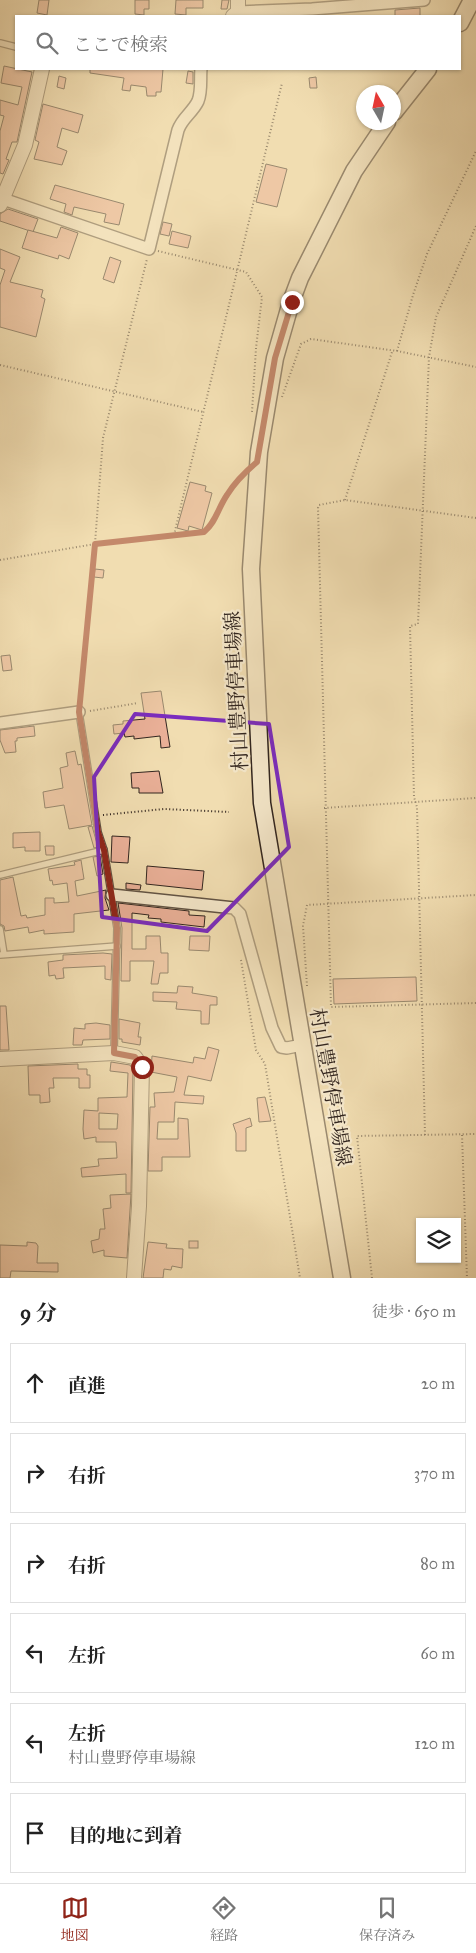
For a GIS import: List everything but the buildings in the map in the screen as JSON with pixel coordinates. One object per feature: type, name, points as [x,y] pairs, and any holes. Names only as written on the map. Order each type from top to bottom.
[{"type":"main road","points":[[461,21],[472,0]]},
{"type":"main road","points":[[401,103],[427,70]]},
{"type":"main road","name":"村山豊野停車場線","points":[[342,1278],[262,803],[251,569],[257,462],[275,358],[300,278],[354,171],[382,130]]},
{"type":"street","points":[[237,9],[312,9],[424,0]]},
{"type":"street","points":[[42,70],[25,145],[2,202],[149,249],[180,123],[198,102],[201,70]]},
{"type":"street","points":[[0,723],[79,712]]},
{"type":"street","points":[[112,895],[234,908],[240,914],[272,1028],[281,1047],[287,1048],[302,1045]]},
{"type":"street","points":[[0,1059],[114,1053],[135,1057],[142,1067],[140,1206],[134,1278]]},
{"type":"lane","points":[[0,44],[15,47]]},
{"type":"lane","points":[[79,712],[117,928],[114,1053]]},
{"type":"lane","points":[[0,875],[104,850]]},
{"type":"lane","points":[[0,929],[2,954],[117,946]]},
{"type":"path","points":[[174,535],[282,83]]},
{"type":"path","points":[[397,351],[427,254],[476,151]]},
{"type":"path","points":[[425,1135],[420,899],[410,626],[418,624],[429,357],[436,317],[476,226]]},
{"type":"path","points":[[138,703],[79,712],[102,448],[149,249],[246,272],[262,297],[256,348],[252,420]]},
{"type":"path","points":[[282,399],[301,344],[311,339],[397,351],[476,367]]},
{"type":"path","points":[[346,500],[392,351]]},
{"type":"path","points":[[0,365],[203,412]]},
{"type":"path","points":[[0,560],[95,544],[204,532],[209,528],[227,494],[240,476],[257,462]]},
{"type":"path","points":[[476,518],[346,500],[319,505],[318,508],[324,808],[331,1007],[476,1003]]},
{"type":"path","points":[[324,808],[476,798]]},
{"type":"path","points":[[96,815],[164,809],[229,812]]},
{"type":"path","points":[[307,986],[303,926],[307,905],[476,895]]},
{"type":"path","points":[[241,959],[256,1050],[265,1064],[300,1278]]},
{"type":"path","points":[[372,1278],[356,1136],[476,1134]]},
{"type":"path","points":[[462,1135],[467,1278]]},
{"type":"highlighted area","points":[[135,714],[269,724],[289,847],[207,931],[102,917],[94,777]]},
{"type":"route","points":[[142,1067],[135,1057],[114,1053],[117,928],[104,850],[98,832],[79,712],[95,544],[204,532],[209,528],[227,494],[240,476],[257,462],[275,358],[292,302]]}]
